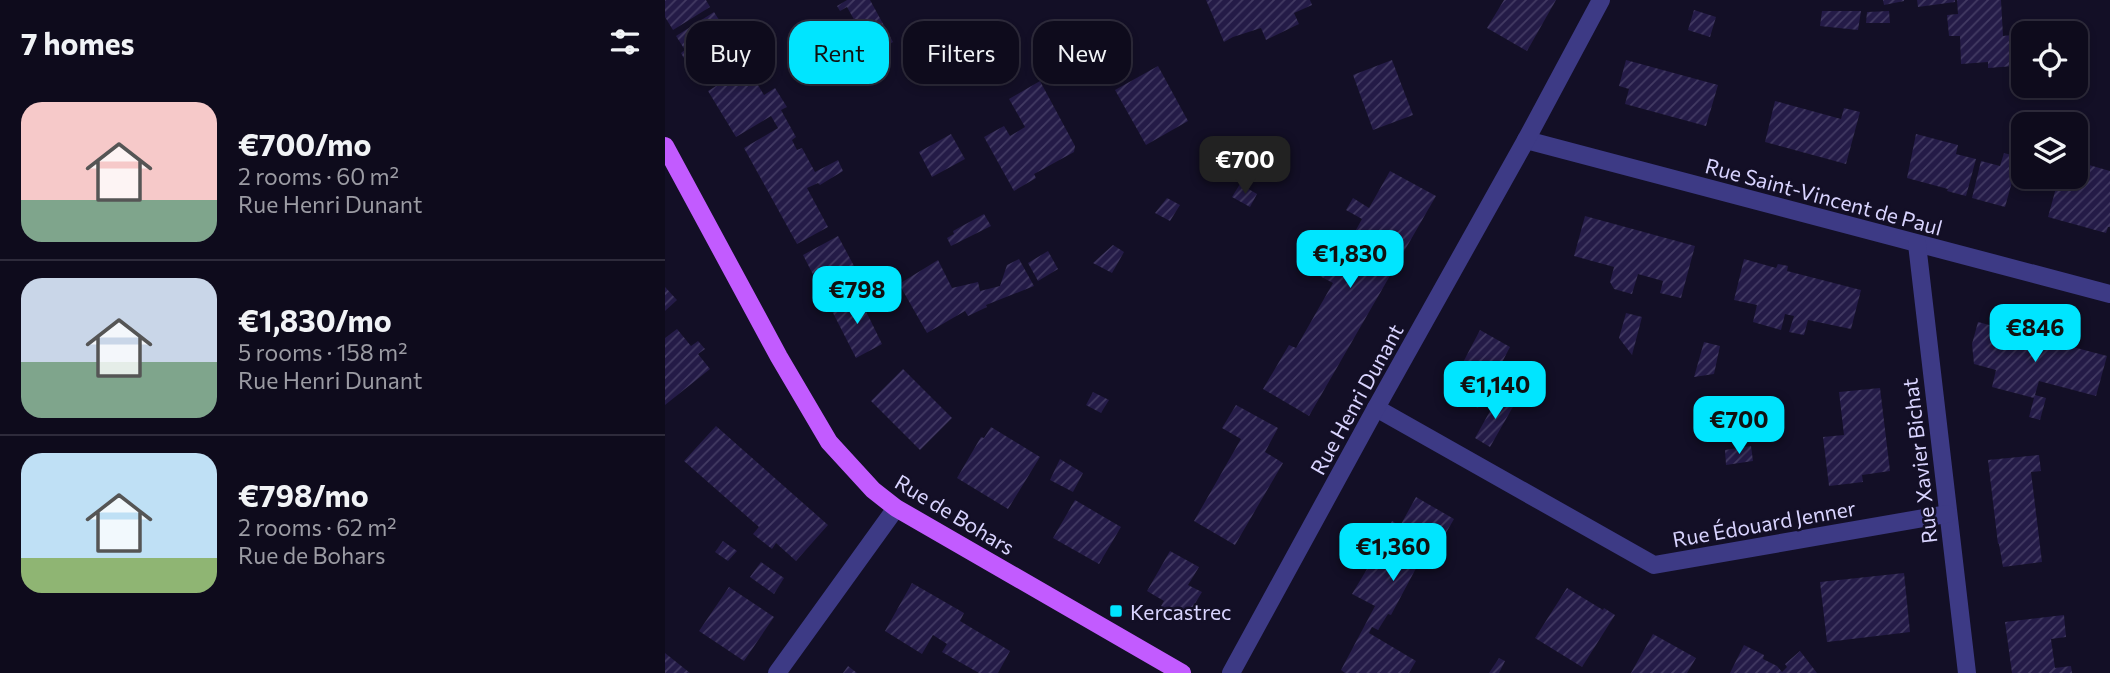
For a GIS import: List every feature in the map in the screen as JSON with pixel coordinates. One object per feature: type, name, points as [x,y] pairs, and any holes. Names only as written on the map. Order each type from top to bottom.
[{"type":"main road","name":"Rue de Bohars","points":[[665,146],[779,357],[829,442],[873,490],[896,508],[1182,673]]},
{"type":"street","name":"Rue Henri Dunant","points":[[1231,673],[1526,141],[1601,0]]},
{"type":"street","name":"Rue Saint-Vincent de Paul","points":[[1526,141],[2110,294]]},
{"type":"street","name":"Rue Xavier Bichat","points":[[1917,244],[1967,673]]},
{"type":"street","name":"Rue Édouard Jenner","points":[[1376,408],[1654,565],[1947,514]]},
{"type":"street","points":[[777,673],[896,508]]},
{"type":"building","points":[[665,0],[706,0],[710,7],[673,30],[665,17]]},
{"type":"building","points":[[847,0],[870,0],[882,21],[855,21],[847,7],[840,11],[837,6]]},
{"type":"building","points":[[1206,0],[1310,0],[1312,5],[1294,13],[1299,24],[1266,40],[1261,28],[1224,42]]},
{"type":"building","points":[[1504,0],[1556,0],[1527,51],[1487,28]]},
{"type":"building","points":[[1883,0],[1904,0],[1904,1],[1884,5]]},
{"type":"building","points":[[1917,0],[1955,0],[1955,2],[1918,7]]},
{"type":"building","points":[[1957,0],[2001,0],[2003,36],[2011,35],[2011,66],[1988,68],[1988,62],[1961,64],[1960,36],[1949,36],[1947,15],[1958,14]]},
{"type":"building","points":[[1694,10],[1716,17],[1710,37],[1688,30]]},
{"type":"building","points":[[1822,11],[1861,11],[1858,30],[1820,26]]},
{"type":"building","points":[[1889,11],[1890,23],[1866,23],[1867,12]]},
{"type":"building","points":[[714,12],[720,21],[700,21]]},
{"type":"building","points":[[686,30],[685,60],[681,53],[685,50],[676,36]]},
{"type":"building","points":[[1392,60],[1413,115],[1373,130],[1353,75]]},
{"type":"building","points":[[1626,60],[1718,85],[1706,126],[1625,104],[1629,89],[1619,86]]},
{"type":"building","points":[[1158,66],[1188,121],[1146,145],[1115,90],[1131,84],[1131,81]]},
{"type":"building","points":[[719,84],[757,84],[764,95],[775,88],[787,107],[781,110],[796,137],[792,140],[797,150],[802,148],[815,172],[838,160],[843,171],[820,185],[818,183],[807,188],[828,227],[797,244],[744,148],[778,128],[771,116],[736,137],[708,91]]},
{"type":"building","points":[[1035,84],[1042,84],[1075,146],[1074,152],[1034,174],[1036,178],[1014,191],[984,137],[1004,126],[1010,136],[1025,127],[1009,99]]},
{"type":"building","points":[[1775,101],[1841,119],[1844,108],[1860,112],[1846,164],[1765,142]]},
{"type":"building","points":[[951,134],[965,159],[932,177],[919,152]]},
{"type":"building","points":[[1916,134],[1958,145],[1956,154],[1976,159],[1966,196],[1907,178]]},
{"type":"building","points":[[2004,153],[2011,155],[2011,186],[2005,207],[1972,198],[1981,161],[2000,166]]},
{"type":"building","points":[[2088,165],[2110,171],[2110,227],[2106,233],[2048,217],[2056,189],[2088,189]]},
{"type":"building","points":[[1390,171],[1436,196],[1309,416],[1263,389],[1289,345],[1296,348],[1333,283],[1316,274],[1334,242],[1346,248],[1362,219],[1346,210],[1353,198],[1369,208]]},
{"type":"building","points":[[1240,184],[1257,194],[1250,207],[1232,197]]},
{"type":"building","points":[[1167,198],[1180,205],[1170,221],[1155,213]]},
{"type":"building","points":[[984,214],[991,226],[951,246],[947,238],[954,234],[953,231]]},
{"type":"building","points":[[1585,216],[1695,246],[1681,298],[1660,293],[1663,281],[1638,274],[1632,294],[1614,289],[1610,282],[1614,267],[1574,256]]},
{"type":"building","points":[[838,236],[861,279],[869,275],[874,284],[866,288],[863,283],[827,302],[803,255]]},
{"type":"building","points":[[1113,245],[1124,252],[1112,273],[1093,263]]},
{"type":"building","points":[[1048,251],[1058,269],[1038,281],[1028,263]]},
{"type":"building","points":[[1019,259],[1034,286],[986,305],[987,307],[968,316],[965,311],[927,333],[899,284],[938,260],[952,288],[978,282],[980,291],[1000,286],[1007,265]]},
{"type":"building","points":[[1744,259],[1776,268],[1778,264],[1788,266],[1787,271],[1861,290],[1851,329],[1808,320],[1804,335],[1789,332],[1794,316],[1785,314],[1781,330],[1753,322],[1757,305],[1734,300]]},
{"type":"building","points":[[665,287],[677,300],[665,311]]},
{"type":"building","points":[[858,295],[882,344],[856,358],[831,309]]},
{"type":"building","points":[[1626,313],[1642,317],[1632,355],[1619,338]]},
{"type":"building","points":[[1978,322],[2107,356],[2096,396],[2039,381],[2035,395],[2046,398],[2040,420],[2029,417],[2034,398],[1992,387],[1996,370],[1974,364],[1972,344]]},
{"type":"building","points":[[677,329],[691,346],[698,341],[705,349],[698,354],[710,369],[665,405],[665,338]]},
{"type":"building","points":[[1480,330],[1510,347],[1478,408],[1448,391]]},
{"type":"building","points":[[1704,342],[1720,346],[1714,374],[1694,377]]},
{"type":"building","points":[[903,369],[952,418],[920,450],[871,401]]},
{"type":"building","points":[[1880,388],[1890,471],[1862,475],[1863,482],[1829,486],[1823,437],[1844,435],[1839,392]]},
{"type":"building","points":[[1093,392],[1109,400],[1101,413],[1086,405]]},
{"type":"building","points":[[1499,395],[1514,405],[1490,447],[1475,438]]},
{"type":"building","points":[[1236,405],[1278,428],[1265,452],[1283,463],[1235,545],[1194,521],[1241,439],[1222,428]]},
{"type":"building","points":[[716,426],[828,525],[796,561],[776,543],[772,549],[753,534],[759,527],[684,461]]},
{"type":"building","points":[[991,427],[1040,457],[1008,509],[957,478],[981,437],[984,438]]},
{"type":"building","points":[[1751,446],[1753,461],[1726,465],[1725,450]]},
{"type":"building","points":[[2039,455],[2041,471],[2031,472],[2042,562],[2003,567],[1988,460]]},
{"type":"building","points":[[1060,459],[1083,473],[1073,492],[1050,480]]},
{"type":"building","points":[[1416,497],[1454,519],[1429,562],[1421,559],[1391,615],[1388,614],[1378,630],[1372,627],[1369,633],[1416,661],[1409,673],[1345,673],[1341,670],[1375,606],[1352,594],[1367,569],[1357,564],[1367,545],[1370,547],[1378,534],[1383,537],[1392,521],[1400,526]]},
{"type":"building","points":[[1075,500],[1121,527],[1099,564],[1053,538]]},
{"type":"building","points":[[723,541],[737,551],[728,561],[715,552]]},
{"type":"building","points":[[1170,551],[1199,567],[1188,585],[1202,592],[1188,615],[1176,608],[1173,613],[1161,606],[1164,601],[1147,591]]},
{"type":"building","points":[[761,562],[784,578],[774,594],[750,577]]},
{"type":"building","points":[[1904,573],[1910,632],[1827,642],[1820,582]]},
{"type":"building","points":[[912,583],[964,613],[960,621],[1010,651],[998,673],[979,673],[942,652],[947,644],[933,635],[922,654],[885,631]]},
{"type":"building","points":[[729,587],[774,617],[744,661],[699,631]]},
{"type":"building","points":[[1567,588],[1615,615],[1582,667],[1535,638]]},
{"type":"building","points":[[2064,615],[2066,637],[2051,639],[2055,668],[2071,666],[2072,673],[2012,673],[2005,622]]},
{"type":"building","points":[[1653,634],[1696,658],[1687,673],[1631,673]]},
{"type":"building","points":[[1744,645],[1764,655],[1763,659],[1777,666],[1782,672],[1787,667],[1785,664],[1800,651],[1817,673],[1730,673]]},
{"type":"building","points":[[665,653],[690,673],[665,673]]},
{"type":"building","points":[[1499,658],[1505,661],[1499,673],[1489,673]]},
{"type":"building","points":[[848,666],[857,673],[843,673]]},
{"type":"place","name":"Kercastrec","points":[[1116,611]]}]
